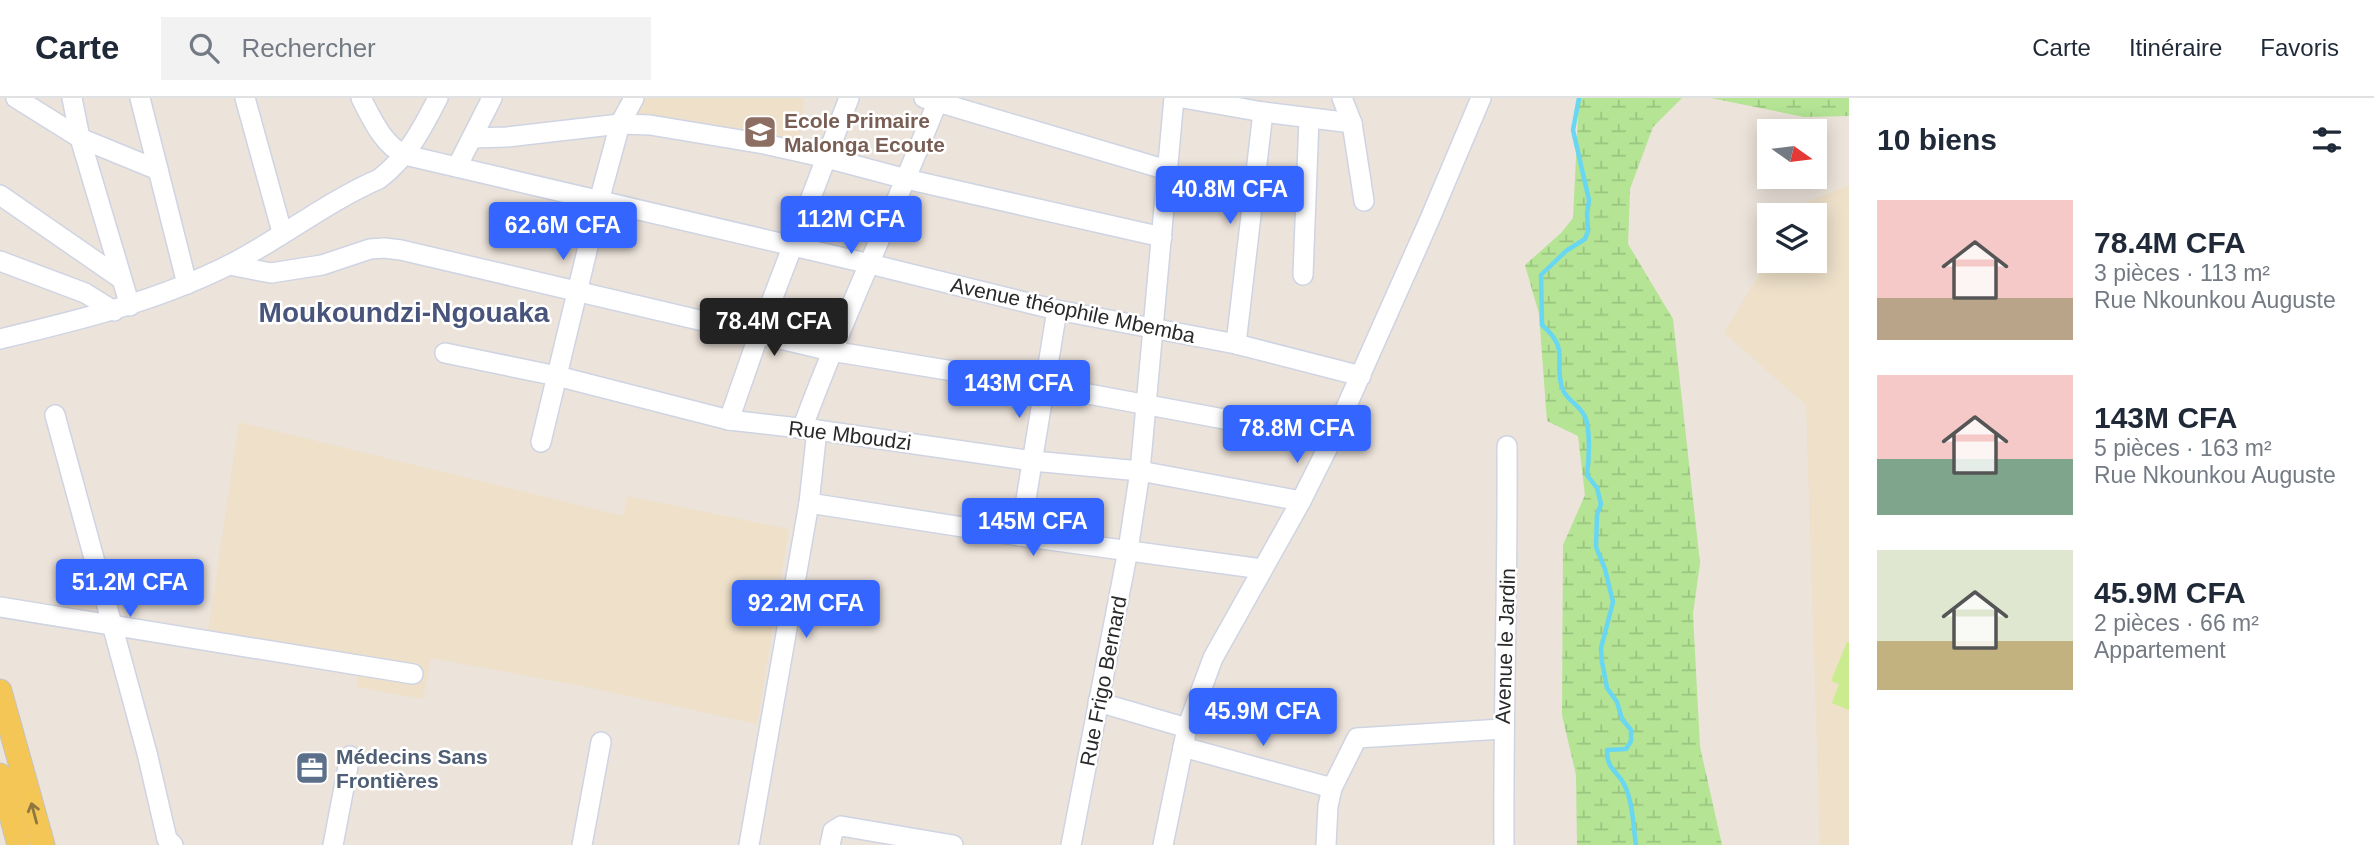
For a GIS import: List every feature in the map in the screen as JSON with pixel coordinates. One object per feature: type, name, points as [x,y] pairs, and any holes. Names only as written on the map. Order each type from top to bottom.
[{"type":"main road","points":[[0,691],[7,783],[19,845]]},
{"type":"main road","points":[[7,783],[43,845]]},
{"type":"street","points":[[16,98],[80,138],[158,170]]},
{"type":"street","points":[[72,98],[80,138],[120,278],[122,309]]},
{"type":"street","points":[[140,98],[187,284]]},
{"type":"street","points":[[245,98],[282,232]]},
{"type":"street","points":[[361,98],[388,143],[405,155]]},
{"type":"street","points":[[0,339],[122,309],[229,265],[394,168],[405,155],[438,98]]},
{"type":"street","points":[[457,167],[492,98]]},
{"type":"street","points":[[541,442],[599,201],[620,124],[634,98]]},
{"type":"street","points":[[729,420],[849,98]]},
{"type":"street","name":"Rue Frigo Bernard","points":[[1071,845],[1128,550],[1140,471],[1174,98]]},
{"type":"street","points":[[1183,98],[1309,119],[1352,123]]},
{"type":"street","points":[[1342,98],[1352,123],[1364,201]]},
{"type":"street","points":[[1163,845],[1185,738],[1213,658],[1301,501],[1332,439],[1429,221],[1480,98]]},
{"type":"street","points":[[749,845],[809,503],[810,429],[831,351],[906,179],[933,99],[1167,170]]},
{"type":"street","points":[[1236,344],[1263,112]]},
{"type":"street","points":[[1303,275],[1309,119]]},
{"type":"street","points":[[472,138],[620,124],[650,125],[764,144],[1161,237]]},
{"type":"street","name":"Avenue théophile Mbemba","points":[[405,155],[1058,310],[1236,344],[1360,376]]},
{"type":"street","points":[[0,195],[120,278]]},
{"type":"street","points":[[229,265],[271,273],[322,265],[384,248],[831,351],[1045,386],[1332,439]]},
{"type":"street","points":[[0,261],[122,309]]},
{"type":"street","points":[[1020,536],[1058,310]]},
{"type":"street","name":"Rue Mboudzi","points":[[444,352],[557,376],[729,420],[1033,461],[1140,471],[1301,501]]},
{"type":"street","points":[[55,415],[167,839],[173,845]]},
{"type":"street","name":"Avenue le Jardin","points":[[1504,845],[1507,446]]},
{"type":"street","points":[[809,503],[1020,536],[1262,569]]},
{"type":"street","points":[[0,607],[413,674]]},
{"type":"street","points":[[1098,702],[1185,738],[1332,788]]},
{"type":"street","points":[[1326,845],[1332,788],[1357,738],[1503,729]]},
{"type":"street","points":[[582,845],[601,742]]},
{"type":"street","points":[[334,845],[350,756]]},
{"type":"street","points":[[830,845],[833,831],[841,826],[953,845]]},
{"type":"shaded area","name":"Ecole Primaire Malonga Ecoute","points":[[641,98],[804,98],[799,146],[640,117],[636,110]]},
{"type":"shaded area","points":[[1849,185],[1849,845],[1820,845],[1806,405],[1724,333],[1760,273],[1827,273],[1827,203],[1804,203]]},
{"type":"shaded area","points":[[239,422],[623,516],[627,496],[789,529],[757,724],[592,688],[431,658],[423,699],[356,687],[360,666],[207,639]]},
{"type":"green space","points":[[1579,98],[1682,98],[1653,127],[1630,189],[1628,244],[1673,319],[1700,563],[1693,614],[1700,747],[1722,845],[1577,845],[1576,775],[1562,715],[1563,545],[1585,495],[1578,436],[1547,421],[1539,314],[1525,265],[1561,233],[1573,218]]},
{"type":"green space","points":[[1711,98],[1849,98],[1849,116],[1804,117]]},
{"type":"green space","points":[[1847,642],[1849,710],[1832,703],[1839,684],[1831,681]]},
{"type":"waterway","points":[[1579,98],[1573,130],[1589,200],[1588,231],[1585,239],[1566,251],[1541,275],[1542,325],[1551,334],[1559,350],[1559,372],[1563,390],[1582,411],[1588,427],[1587,475],[1597,488],[1601,504],[1597,515],[1596,547],[1605,569],[1613,602],[1601,648],[1602,662],[1607,688],[1617,702],[1622,719],[1631,730],[1631,741],[1626,749],[1607,750],[1607,757],[1627,791],[1636,845]]},
{"type":"place","name":"Ecole Primaire Malonga Ecoute","points":[[760,132]]},
{"type":"place","name":"Médecins Sans Frontières","points":[[312,768]]},
{"type":"district","name":"Moukoundzi-Ngouaka","points":[[404,312]]}]
